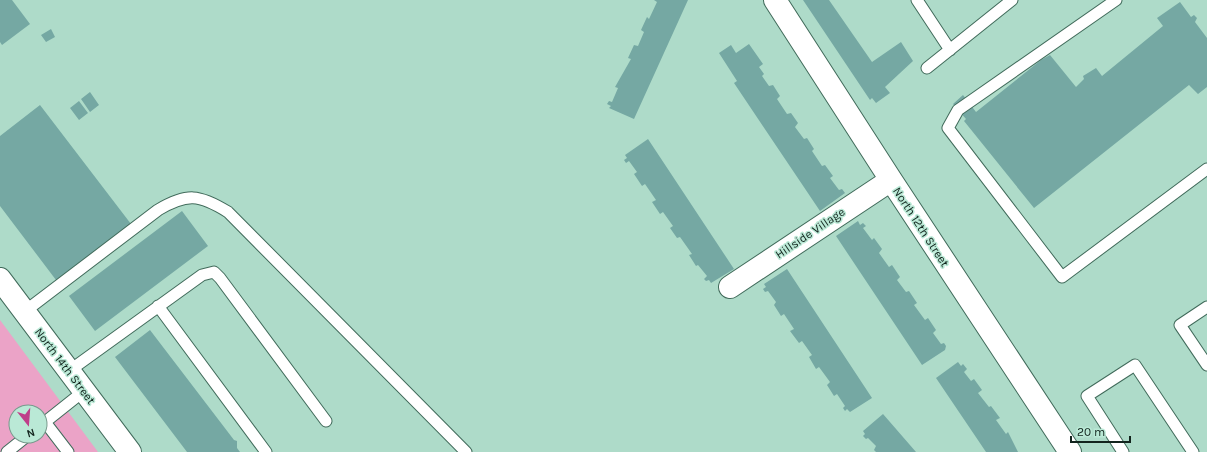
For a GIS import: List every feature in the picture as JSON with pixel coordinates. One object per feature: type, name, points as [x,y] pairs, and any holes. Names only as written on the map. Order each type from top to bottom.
[{"type":"street","name":"North 12th Street","points":[[775,0],[891,180],[1070,452]]},
{"type":"street","name":"Hillside Village","points":[[730,287],[891,180]]},
{"type":"street","name":"North 14th Street","points":[[0,279],[130,452]]},
{"type":"lane","points":[[916,0],[950,50]]},
{"type":"lane","points":[[927,68],[1012,0]]},
{"type":"lane","points":[[1116,0],[958,110],[948,128],[1062,277],[1207,169]]},
{"type":"lane","points":[[24,312],[158,210],[174,201],[189,197],[209,200],[228,212],[466,452]]},
{"type":"lane","points":[[69,371],[202,275],[214,272],[326,421]]},
{"type":"lane","points":[[158,306],[266,452]]},
{"type":"lane","points":[[1207,307],[1180,325],[1207,365]]},
{"type":"lane","points":[[1123,452],[1087,396],[1135,365],[1193,452]]},
{"type":"lane","points":[[48,420],[84,391]]},
{"type":"lane","points":[[48,430],[68,452]]},
{"type":"lane","points":[[7,452],[17,444]]},
{"type":"shaded area","points":[[0,320],[98,452],[0,452]]},
{"type":"building","points":[[0,0],[12,0],[30,24],[2,45],[0,42]]},
{"type":"building","points":[[654,0],[688,0],[634,119],[609,108],[611,106],[607,104],[609,101],[612,102],[618,88],[615,87],[631,59],[628,58],[634,45],[638,46],[644,32],[641,30],[647,17],[649,19],[657,2]]},
{"type":"building","points":[[803,0],[829,0],[872,62],[901,42],[913,61],[885,87],[890,93],[876,103],[872,98],[870,100]]},
{"type":"building","points":[[1180,2],[1191,17],[1194,15],[1197,18],[1195,22],[1207,38],[1207,87],[1198,94],[1189,85],[1034,208],[964,121],[966,119],[953,104],[963,95],[976,112],[1041,60],[1050,55],[1076,87],[1084,79],[1083,76],[1096,68],[1102,76],[1163,26],[1157,18]]},
{"type":"building","points":[[51,29],[55,37],[46,42],[41,35]]},
{"type":"building","points":[[749,44],[763,64],[759,67],[764,74],[762,76],[769,86],[773,85],[780,96],[777,99],[787,114],[791,113],[798,123],[795,127],[804,139],[807,138],[814,149],[812,151],[822,166],[825,165],[833,176],[830,178],[839,190],[842,189],[845,193],[820,211],[734,83],[737,81],[719,53],[731,45],[736,53]]},
{"type":"building","points":[[90,92],[99,105],[90,112],[81,99]]},
{"type":"building","points":[[79,101],[88,113],[79,120],[70,108]]},
{"type":"building","points":[[40,105],[131,224],[56,280],[0,206],[0,136]]},
{"type":"building","points":[[648,139],[734,269],[711,283],[709,280],[706,281],[704,279],[707,276],[698,265],[696,266],[689,255],[692,254],[680,237],[677,238],[670,228],[673,226],[663,212],[660,214],[652,202],[656,200],[645,184],[642,186],[634,174],[637,172],[629,161],[626,163],[624,160],[627,158],[625,155]]},
{"type":"building","points":[[182,211],[208,246],[95,331],[69,296]]},
{"type":"building","points":[[858,221],[860,225],[863,223],[866,226],[863,228],[872,240],[874,238],[882,249],[879,253],[889,267],[892,265],[900,277],[897,280],[906,292],[909,291],[917,303],[914,305],[925,320],[928,318],[936,330],[933,333],[941,344],[944,343],[946,346],[945,350],[922,365],[836,236]]},
{"type":"building","points":[[787,269],[872,398],[850,412],[847,409],[845,411],[843,408],[845,406],[837,394],[834,396],[827,385],[830,382],[819,367],[816,369],[809,357],[812,355],[802,341],[799,343],[790,331],[794,329],[784,314],[781,316],[774,305],[776,302],[768,291],[765,292],[763,289],[766,287],[764,284]]},
{"type":"building","points":[[150,330],[234,440],[237,441],[237,448],[240,452],[187,452],[115,357]]},
{"type":"building","points":[[958,362],[961,366],[963,364],[967,369],[964,372],[971,381],[974,379],[982,390],[978,393],[1000,418],[996,420],[1006,434],[1008,432],[1018,452],[986,452],[936,378]]},
{"type":"building","points":[[883,414],[916,452],[876,452],[874,450],[876,446],[868,438],[866,439],[863,436],[865,434],[863,431]]}]
